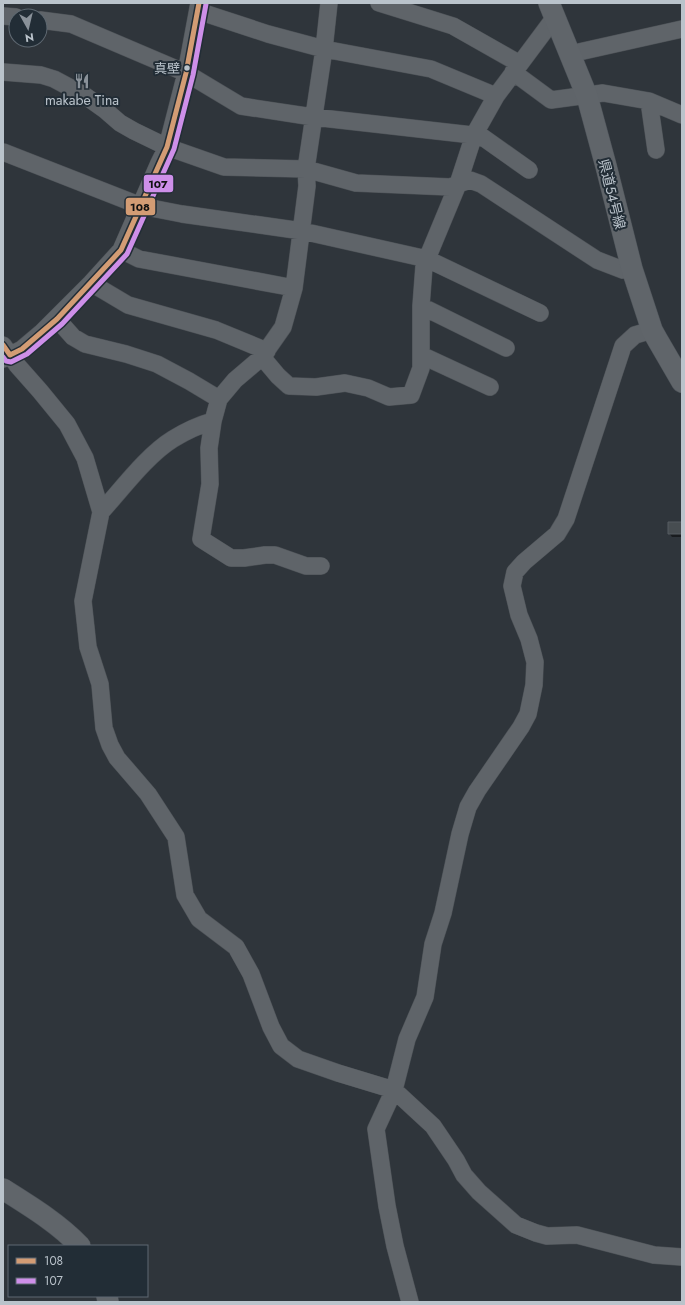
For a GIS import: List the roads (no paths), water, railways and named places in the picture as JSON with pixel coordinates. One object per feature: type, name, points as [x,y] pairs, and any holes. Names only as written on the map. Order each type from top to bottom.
[{"type":"main road","name":"県道54号線","points":[[552,10],[587,96],[632,269],[652,330],[682,382]]},
{"type":"main road","points":[[3,1189],[44,1216],[79,1245]]},
{"type":"street","points":[[320,566],[306,566],[275,555],[231,558],[201,539],[210,484],[209,448],[213,421],[219,399],[235,380],[265,354],[283,327],[294,288],[307,186],[306,169],[324,49],[329,3]]},
{"type":"street","points":[[379,3],[453,26],[516,68],[550,100],[603,93],[649,101],[682,115]]},
{"type":"street","points":[[5,353],[22,349],[57,319],[121,250],[167,147],[186,73],[198,7],[268,34],[324,49],[431,69],[496,96]]},
{"type":"street","points":[[91,284],[128,305],[216,330],[265,354],[278,376],[289,386],[316,387],[345,383],[368,388],[389,396],[411,395],[421,368],[421,306],[424,266],[458,184],[474,135],[496,96],[516,68],[552,10]]},
{"type":"street","points":[[48,21],[71,24],[186,73],[241,106],[313,117],[481,136],[529,170]]},
{"type":"street","points":[[570,54],[682,29]]},
{"type":"street","points":[[3,72],[41,75],[54,79],[84,95],[120,123],[134,131],[167,147],[224,167],[306,169],[356,183],[450,187],[470,180],[480,184],[597,260],[623,270],[632,269]]},
{"type":"street","points":[[649,101],[656,150]]},
{"type":"street","points":[[3,152],[141,206],[182,214],[302,231],[427,259],[540,314]]},
{"type":"street","points":[[121,250],[139,259],[294,288]]},
{"type":"street","points":[[421,306],[506,348]]},
{"type":"street","points":[[57,319],[73,336],[85,344],[158,364],[219,399]]},
{"type":"street","points":[[410,1302],[395,1246],[387,1206],[376,1129],[394,1090],[407,1038],[425,998],[433,944],[443,913],[460,834],[468,807],[528,714],[534,685],[535,662],[529,639],[519,615],[512,586],[515,572],[524,562],[558,534],[566,519],[623,346],[635,335],[652,330]]},
{"type":"street","points":[[5,353],[40,391],[67,424],[85,458],[101,512],[83,601],[88,647],[100,684],[104,728],[110,745],[117,758],[148,794],[176,837],[185,895],[199,919],[236,948],[251,974],[271,1027],[281,1046],[298,1059],[394,1090],[433,1126],[456,1160],[464,1175],[479,1192],[516,1225],[547,1236],[577,1235],[654,1255],[682,1257]]},
{"type":"street","points":[[421,354],[490,387]]},
{"type":"street","points":[[101,512],[152,455],[172,439],[197,426],[213,421]]},
{"type":"place","name":"真壁","points":[[187,68]]},
{"type":"place","name":"makabe Tina","points":[[82,81]]}]
